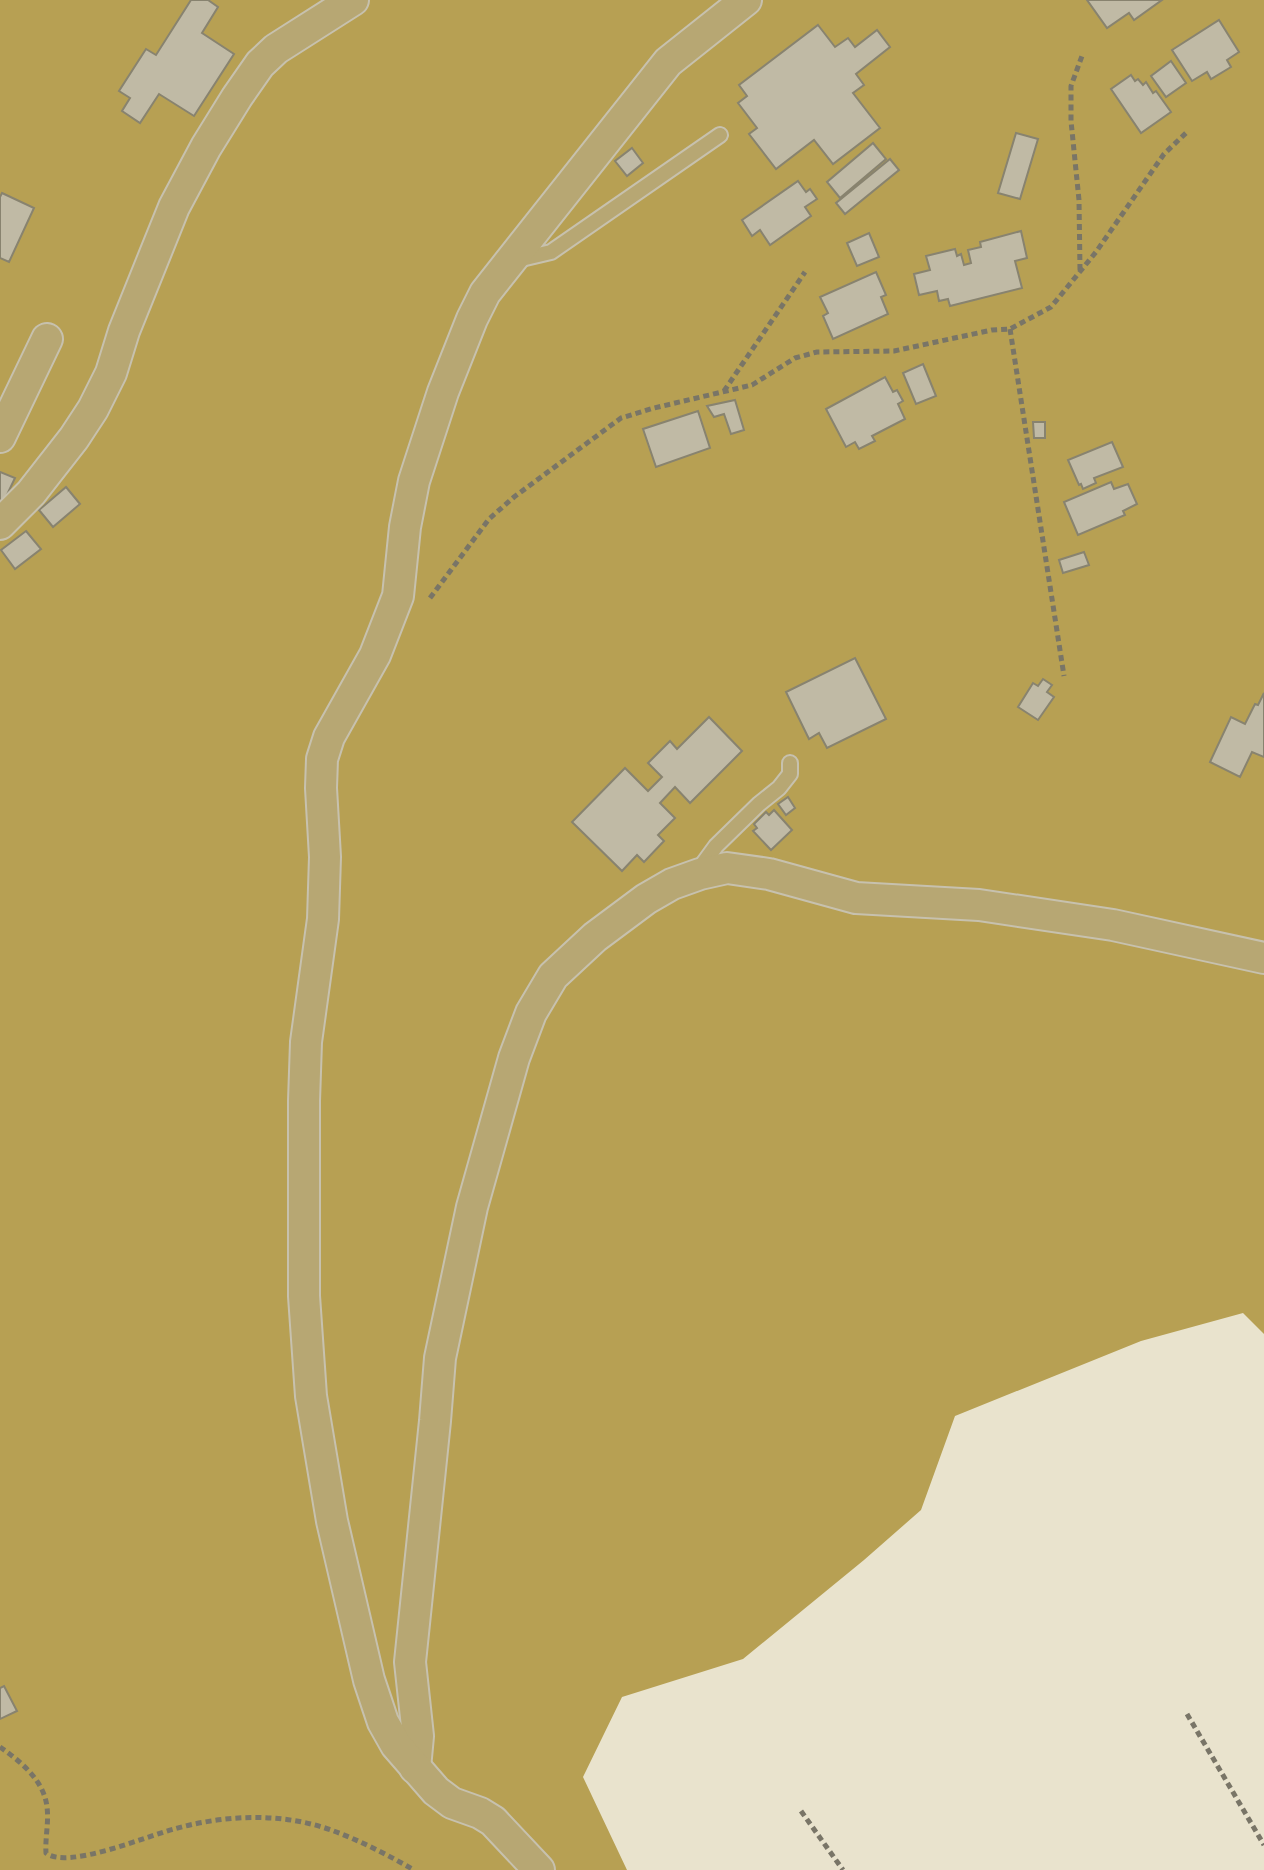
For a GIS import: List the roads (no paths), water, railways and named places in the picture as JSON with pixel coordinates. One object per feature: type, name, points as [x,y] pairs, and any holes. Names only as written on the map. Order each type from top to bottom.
[{"type":"street","points":[[0,524],[31,493],[93,409],[111,373],[124,331],[174,207],[237,97],[260,64],[276,49],[353,0]]},
{"type":"street","points":[[539,1870],[493,1821],[452,1803],[436,1791],[396,1745],[383,1722],[369,1680],[332,1521],[311,1396],[304,1296],[304,1101],[306,1042],[323,919],[322,759],[329,737],[375,655],[398,596],[405,527],[414,481],[443,392],[485,293],[668,62],[746,0]]},
{"type":"street","points":[[0,437],[47,339]]},
{"type":"street","points":[[415,1768],[418,1736],[410,1662],[440,1358],[472,1207],[514,1058],[531,1013],[553,976],[595,937],[646,899],[695,875],[727,868],[769,874],[856,898],[979,905],[1113,925],[1264,958]]},
{"type":"lane","points":[[509,262],[551,252],[720,135]]},
{"type":"lane","points":[[695,875],[716,846],[779,788],[790,774],[790,763]]}]
